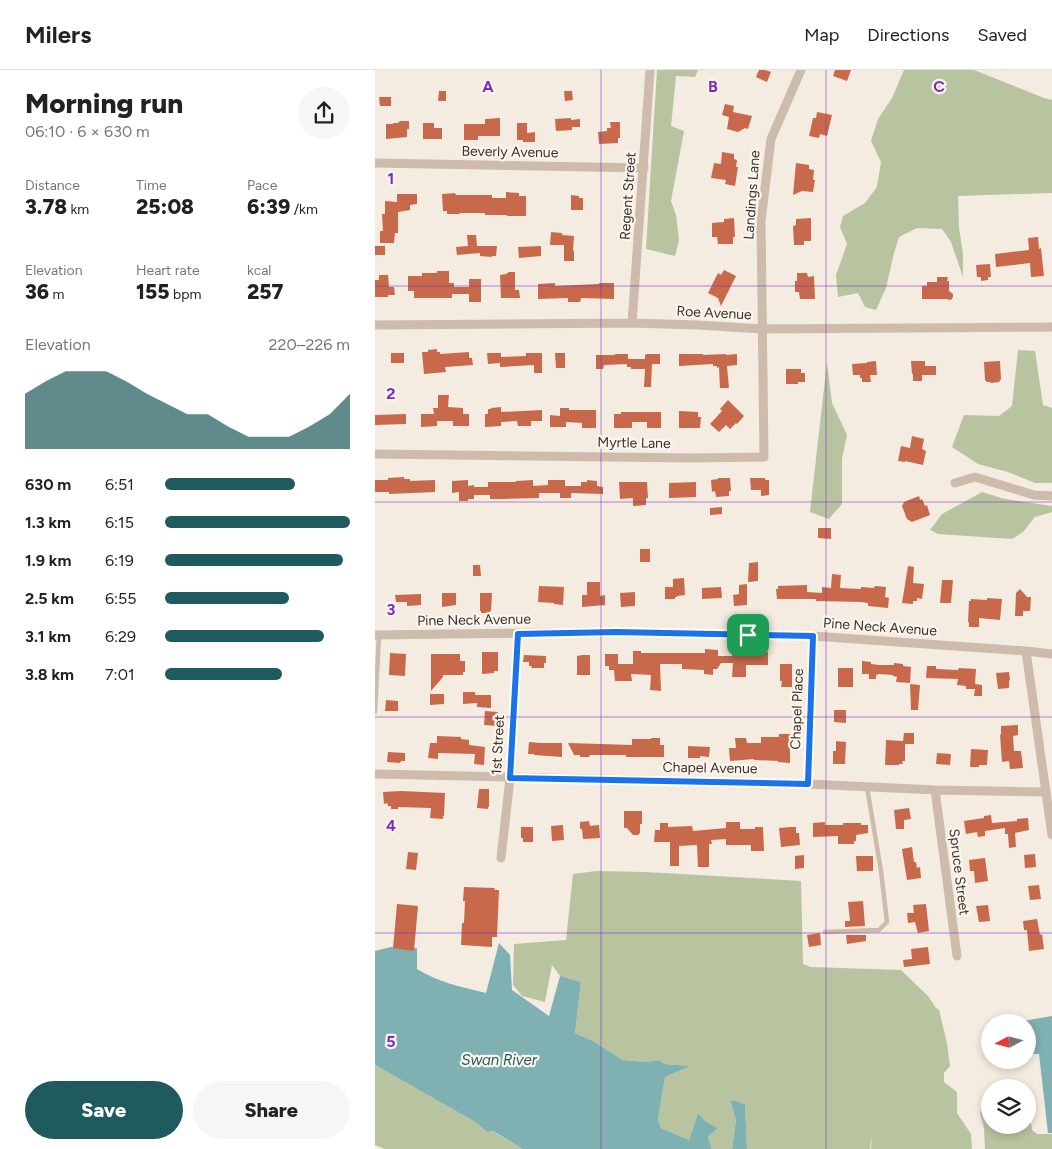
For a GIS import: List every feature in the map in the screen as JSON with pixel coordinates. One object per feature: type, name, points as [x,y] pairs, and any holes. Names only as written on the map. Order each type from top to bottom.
[{"type":"street","name":"Regent Street","points":[[633,323],[650,70]]},
{"type":"street","name":"Landings Lane","points":[[763,329],[761,221],[771,139],[801,70]]},
{"type":"street","name":"Beverly Avenue","points":[[375,163],[644,168]]},
{"type":"street","name":"Roe Avenue","points":[[375,325],[633,323],[697,324],[763,329],[1052,327]]},
{"type":"street","name":"Myrtle Lane","points":[[375,454],[691,458],[764,457],[763,329]]},
{"type":"street","points":[[955,483],[975,477],[1034,495],[1052,496]]},
{"type":"street","name":"Pine Neck Avenue","points":[[377,635],[616,632],[813,636],[1052,654]]},
{"type":"street","name":"1st Street","points":[[501,858],[510,778],[518,634]]},
{"type":"street","name":"Chapel Place","points":[[808,784],[813,636]]},
{"type":"street","points":[[1026,651],[1048,795],[1052,835]]},
{"type":"street","name":"Chapel Avenue","points":[[375,774],[808,784],[1048,795]]},
{"type":"street","name":"Spruce Street","points":[[935,790],[957,956]]},
{"type":"lane","points":[[375,712],[377,635]]},
{"type":"lane","points":[[825,932],[879,930],[887,922],[881,871],[867,787]]},
{"type":"green space","points":[[657,70],[698,70],[695,77],[676,76],[671,126],[684,131],[671,201],[676,215],[679,240],[675,256],[646,249]]},
{"type":"green space","points":[[904,70],[974,70],[1052,100],[1052,193],[958,196],[963,277],[951,242],[942,229],[917,228],[899,237],[886,288],[876,310],[865,307],[858,293],[838,297],[836,275],[847,244],[840,227],[843,216],[865,203],[877,187],[881,162],[871,141],[878,119],[892,98]]},
{"type":"green space","points":[[1018,350],[1035,351],[1043,405],[1052,408],[1052,483],[1035,483],[1008,472],[978,464],[952,447],[964,415],[999,416],[1012,406]]},
{"type":"green space","points":[[827,362],[832,403],[847,435],[842,459],[842,504],[829,519],[810,512]]},
{"type":"green space","points":[[982,492],[1005,499],[1052,506],[1052,512],[1035,517],[1023,532],[1012,539],[938,534],[930,530],[942,514]]},
{"type":"green space","points":[[596,871],[801,881],[803,964],[811,967],[901,970],[928,996],[939,1010],[950,1066],[944,1073],[944,1082],[957,1092],[957,1113],[971,1134],[972,1149],[871,1149],[872,1136],[870,1149],[747,1149],[745,1104],[736,1101],[730,1102],[736,1120],[732,1149],[712,1149],[708,1137],[718,1128],[705,1121],[698,1113],[689,1140],[661,1128],[658,1119],[665,1077],[689,1066],[665,1064],[659,1060],[647,1062],[623,1060],[593,1041],[575,1033],[581,982],[560,976],[552,965],[545,1002],[522,996],[513,985],[514,944],[566,940],[573,874]]},
{"type":"green space","points":[[375,1065],[477,1123],[487,1132],[492,1131],[523,1149],[385,1149],[375,1145]]},
{"type":"green space","points":[[984,1134],[1052,1134],[1052,1149],[985,1149]]},
{"type":"water","name":"Swan River","points":[[499,943],[510,955],[512,990],[549,1016],[560,976],[581,982],[575,1033],[593,1041],[623,1060],[647,1062],[659,1060],[665,1064],[690,1066],[665,1077],[658,1119],[661,1128],[689,1140],[698,1113],[705,1121],[718,1128],[708,1137],[712,1149],[523,1149],[493,1131],[487,1132],[477,1123],[375,1065],[375,951],[391,947],[417,948],[417,969],[441,981],[486,993]]},
{"type":"water","points":[[1052,1016],[1052,1133],[1048,1133],[1039,1054],[1036,1054],[1036,1019]]},
{"type":"water","points":[[730,1101],[745,1104],[747,1149],[732,1149],[736,1120]]},
{"type":"building","points":[[759,70],[771,72],[767,82],[756,77]]},
{"type":"building","points":[[835,70],[851,70],[847,81],[833,76]]},
{"type":"building","points":[[439,91],[446,91],[446,101],[438,101]]},
{"type":"building","points":[[564,91],[572,91],[573,100],[565,101]]},
{"type":"building","points":[[379,97],[391,97],[391,106],[380,106]]},
{"type":"building","points":[[725,104],[734,106],[733,112],[752,116],[748,129],[745,128],[738,132],[727,129],[729,117],[722,115]]},
{"type":"building","points":[[817,112],[832,115],[827,136],[820,134],[819,138],[809,136],[813,118],[816,118]]},
{"type":"building","points":[[500,118],[500,136],[478,136],[478,140],[464,140],[464,124],[485,124],[485,119]]},
{"type":"building","points":[[571,118],[571,120],[580,119],[580,127],[572,127],[572,130],[556,131],[555,119]]},
{"type":"building","points":[[400,121],[409,121],[407,137],[386,139],[386,124],[398,123]]},
{"type":"building","points":[[610,122],[620,122],[620,138],[618,138],[618,143],[599,144],[598,132],[607,131],[607,128],[611,128]]},
{"type":"building","points":[[423,123],[434,123],[434,128],[442,128],[442,139],[423,139]]},
{"type":"building","points":[[517,123],[527,123],[527,133],[535,132],[535,142],[517,140]]},
{"type":"building","points":[[722,152],[734,154],[734,159],[737,160],[736,167],[738,167],[735,186],[725,184],[726,180],[711,178],[714,163],[721,164]]},
{"type":"building","points":[[796,163],[809,165],[809,169],[814,170],[813,192],[802,191],[793,195]]},
{"type":"building","points":[[506,192],[519,193],[519,196],[526,196],[526,216],[485,215],[485,213],[447,214],[447,211],[443,211],[442,194],[492,195],[492,198],[506,198]]},
{"type":"building","points":[[397,194],[417,194],[417,204],[410,205],[410,210],[398,212],[398,233],[395,233],[394,243],[380,243],[380,231],[383,231],[382,214],[385,214],[385,201],[397,202]]},
{"type":"building","points":[[571,195],[583,198],[583,210],[571,210]]},
{"type":"building","points":[[734,218],[735,237],[733,237],[733,244],[718,244],[717,237],[712,237],[712,223],[724,222],[724,219]]},
{"type":"building","points":[[811,218],[811,241],[804,241],[804,245],[794,245],[793,226],[796,225],[796,219]]},
{"type":"building","points":[[551,232],[574,236],[574,261],[564,261],[564,245],[550,245]]},
{"type":"building","points":[[467,235],[476,235],[477,246],[497,246],[496,256],[480,256],[480,253],[457,255],[456,247],[468,246]]},
{"type":"building","points":[[1038,237],[1044,276],[1031,277],[1030,263],[996,267],[995,254],[1029,250],[1028,238]]},
{"type":"building","points":[[375,246],[385,246],[385,255],[375,255]]},
{"type":"building","points":[[541,246],[541,256],[519,258],[518,247]]},
{"type":"building","points":[[990,264],[991,277],[988,277],[988,280],[981,281],[981,277],[977,277],[976,265]]},
{"type":"building","points":[[724,270],[736,276],[721,306],[718,298],[708,293],[718,273],[721,275]]},
{"type":"building","points":[[437,271],[449,271],[449,283],[454,283],[454,287],[469,287],[469,279],[481,279],[481,302],[469,302],[469,294],[452,294],[452,298],[414,298],[414,291],[408,291],[408,276],[422,276],[422,273],[437,273]]},
{"type":"building","points":[[515,272],[515,290],[519,290],[520,298],[501,298],[500,275]]},
{"type":"building","points":[[797,273],[807,273],[808,277],[814,276],[815,299],[800,299],[799,292],[795,292]]},
{"type":"building","points":[[379,275],[388,275],[389,287],[394,287],[395,295],[375,297],[375,280],[379,280]]},
{"type":"building","points":[[937,277],[948,277],[949,291],[953,294],[951,300],[922,299],[922,286],[927,286],[927,282],[937,282]]},
{"type":"building","points":[[555,283],[555,286],[614,283],[614,299],[581,298],[580,302],[568,302],[568,298],[538,299],[538,284]]},
{"type":"building","points":[[437,349],[437,352],[440,352],[440,354],[469,352],[469,358],[472,358],[473,365],[445,367],[446,372],[424,374],[422,352]]},
{"type":"building","points":[[391,353],[404,353],[404,363],[391,363]]},
{"type":"building","points":[[487,353],[501,353],[501,357],[526,356],[526,353],[542,353],[542,373],[534,373],[534,365],[500,367],[500,363],[488,364]]},
{"type":"building","points":[[555,353],[565,353],[565,368],[556,368]]},
{"type":"building","points":[[628,354],[628,359],[645,359],[647,354],[660,354],[660,364],[652,364],[651,387],[644,387],[645,369],[631,369],[631,367],[627,367],[627,364],[604,365],[603,369],[596,369],[596,355]]},
{"type":"building","points":[[679,354],[737,354],[737,365],[727,366],[729,388],[720,388],[719,367],[713,366],[713,364],[679,366]]},
{"type":"building","points":[[876,361],[877,375],[870,375],[871,382],[862,382],[860,375],[853,375],[852,364]]},
{"type":"building","points":[[911,361],[925,361],[925,366],[936,366],[936,375],[922,375],[922,381],[913,381]]},
{"type":"building","points":[[1000,361],[1001,379],[999,382],[987,382],[985,380],[984,362]]},
{"type":"building","points":[[786,369],[801,369],[801,373],[805,373],[805,382],[786,384]]},
{"type":"building","points":[[438,395],[449,395],[448,407],[463,408],[463,414],[469,414],[469,426],[453,426],[453,421],[437,421],[437,426],[421,427],[421,414],[434,414],[433,408],[438,408]]},
{"type":"building","points":[[728,400],[744,416],[730,429],[726,425],[719,432],[710,424],[722,411],[720,409]]},
{"type":"building","points":[[501,407],[501,412],[542,410],[542,421],[531,421],[531,426],[518,426],[517,421],[501,422],[501,426],[485,427],[485,414],[488,414],[488,409]]},
{"type":"building","points":[[560,408],[596,410],[596,428],[582,428],[582,423],[566,422],[566,427],[550,427],[550,415],[560,416]]},
{"type":"building","points":[[679,411],[698,412],[698,417],[701,417],[700,428],[679,428]]},
{"type":"building","points":[[621,412],[661,412],[661,428],[647,428],[647,422],[632,422],[632,428],[614,428],[614,414],[621,414]]},
{"type":"building","points":[[406,414],[406,424],[375,425],[375,415]]},
{"type":"building","points":[[912,436],[924,439],[922,449],[926,451],[923,465],[898,461],[901,446],[910,448]]},
{"type":"building","points":[[404,477],[404,479],[410,479],[410,481],[435,480],[435,492],[389,494],[389,492],[375,492],[375,480]]},
{"type":"building","points":[[730,478],[731,491],[729,491],[729,496],[716,497],[715,491],[712,492],[711,480]]},
{"type":"building","points":[[750,478],[765,478],[765,480],[769,480],[769,495],[761,496],[761,490],[751,490]]},
{"type":"building","points":[[468,480],[468,486],[474,485],[474,487],[488,487],[488,482],[533,480],[533,486],[548,485],[548,480],[565,480],[565,486],[581,486],[581,482],[587,482],[587,480],[597,481],[597,486],[603,487],[603,494],[571,493],[571,498],[560,498],[560,493],[539,493],[539,498],[503,499],[490,499],[490,495],[474,495],[474,499],[459,501],[459,492],[452,493],[452,481]]},
{"type":"building","points":[[619,482],[647,482],[648,498],[646,498],[646,505],[633,506],[633,498],[620,499]]},
{"type":"building","points":[[696,482],[696,497],[669,498],[669,483]]},
{"type":"building","points":[[919,496],[925,506],[927,505],[930,515],[912,522],[907,519],[902,506],[904,502]]},
{"type":"building","points":[[722,507],[722,514],[710,515],[710,508]]},
{"type":"building","points":[[818,528],[831,528],[831,539],[818,538]]},
{"type":"building","points":[[640,549],[650,549],[650,562],[640,562]]},
{"type":"building","points":[[758,562],[758,581],[748,582],[749,563]]},
{"type":"building","points":[[473,565],[480,565],[481,576],[473,576]]},
{"type":"building","points":[[908,566],[914,567],[913,583],[924,584],[922,599],[917,598],[917,601],[913,601],[913,604],[902,603]]},
{"type":"building","points":[[832,574],[841,575],[840,588],[886,587],[885,597],[889,598],[888,608],[868,606],[868,603],[860,602],[777,599],[776,589],[778,589],[778,586],[807,585],[807,592],[822,593],[822,587],[831,588]]},
{"type":"building","points":[[684,578],[685,595],[677,596],[675,599],[665,599],[665,587],[673,587],[673,579]]},
{"type":"building","points":[[942,580],[953,580],[951,603],[940,603]]},
{"type":"building","points":[[587,582],[600,582],[600,596],[605,595],[605,605],[582,607],[582,595],[587,595]]},
{"type":"building","points":[[747,584],[747,605],[734,606],[733,595],[739,594],[739,585]]},
{"type":"building","points":[[539,586],[564,587],[563,605],[538,602]]},
{"type":"building","points":[[721,587],[722,598],[702,599],[702,588]]},
{"type":"building","points":[[1020,589],[1027,597],[1031,597],[1030,611],[1023,611],[1023,616],[1015,616],[1016,593]]},
{"type":"building","points":[[635,592],[635,606],[621,607],[620,593]]},
{"type":"building","points":[[442,593],[456,593],[456,605],[442,607]]},
{"type":"building","points":[[480,593],[492,593],[490,613],[481,613],[480,611]]},
{"type":"building","points":[[421,594],[421,605],[407,606],[407,602],[396,602],[395,595]]},
{"type":"building","points":[[987,598],[1002,599],[1000,620],[979,618],[979,627],[969,627],[969,601],[971,599],[987,600]]},
{"type":"building","points":[[705,649],[718,650],[718,656],[732,656],[732,653],[768,652],[768,665],[746,665],[746,677],[732,677],[733,663],[721,663],[717,669],[713,669],[713,675],[704,674],[704,670],[682,669],[682,664],[660,664],[661,691],[650,690],[651,675],[631,674],[632,681],[615,681],[614,670],[609,670],[609,666],[605,666],[605,654],[618,654],[618,664],[633,664],[633,651],[641,651],[641,653],[705,653]]},
{"type":"building","points":[[482,652],[498,652],[498,671],[482,674]]},
{"type":"building","points":[[390,653],[406,654],[405,676],[389,675]]},
{"type":"building","points":[[431,654],[460,654],[460,661],[465,661],[465,672],[463,672],[463,675],[443,675],[431,691]]},
{"type":"building","points":[[524,655],[546,656],[544,668],[531,668],[532,666],[529,666],[529,662],[523,662]]},
{"type":"building","points":[[590,655],[590,675],[577,675],[577,656]]},
{"type":"building","points":[[862,661],[879,665],[903,664],[903,666],[911,667],[910,683],[896,682],[897,677],[893,675],[879,674],[876,675],[876,679],[869,679],[869,674],[862,674]]},
{"type":"building","points":[[780,664],[792,664],[792,687],[781,687]]},
{"type":"building","points":[[927,666],[936,666],[936,669],[976,669],[975,684],[982,685],[982,696],[974,696],[975,689],[966,689],[966,686],[957,685],[958,679],[926,678]]},
{"type":"building","points":[[838,668],[853,668],[853,687],[838,687]]},
{"type":"building","points":[[1009,672],[1009,688],[998,689],[996,673]]},
{"type":"building","points":[[910,684],[920,685],[918,710],[911,710]]},
{"type":"building","points":[[463,692],[475,692],[475,695],[491,695],[491,708],[477,707],[477,703],[463,704]]},
{"type":"building","points":[[430,694],[444,694],[444,704],[430,705]]},
{"type":"building","points":[[386,700],[398,701],[398,711],[385,711]]},
{"type":"building","points":[[834,710],[846,710],[846,723],[834,722]]},
{"type":"building","points":[[485,711],[498,712],[497,726],[484,725]]},
{"type":"building","points":[[1018,725],[1018,735],[1013,736],[1014,751],[1021,751],[1023,768],[1010,769],[1009,761],[1002,762],[1001,726]]},
{"type":"building","points":[[904,733],[914,733],[914,744],[905,744],[905,761],[902,761],[903,764],[899,765],[885,765],[886,740],[903,741]]},
{"type":"building","points":[[779,734],[790,734],[790,763],[754,759],[730,761],[729,748],[736,748],[735,738],[746,738],[747,743],[761,743],[761,737],[779,737]]},
{"type":"building","points":[[437,736],[461,737],[461,739],[469,740],[469,745],[485,747],[484,765],[474,764],[475,754],[438,753],[438,759],[428,758],[430,743],[437,743]]},
{"type":"building","points":[[660,738],[660,745],[664,745],[664,757],[590,755],[589,757],[580,757],[580,755],[574,755],[568,743],[632,745],[632,739]]},
{"type":"building","points":[[836,741],[846,742],[845,764],[833,764],[833,751],[836,751]]},
{"type":"building","points":[[529,742],[562,743],[562,757],[528,754]]},
{"type":"building","points":[[688,746],[710,747],[709,757],[688,758]]},
{"type":"building","points":[[971,749],[988,750],[987,765],[970,767]]},
{"type":"building","points":[[388,752],[405,753],[405,761],[400,763],[387,762]]},
{"type":"building","points":[[937,753],[951,754],[950,765],[936,764]]},
{"type":"building","points":[[479,789],[489,789],[488,809],[477,808]]},
{"type":"building","points":[[383,792],[445,793],[443,819],[430,818],[431,808],[398,807],[398,809],[391,809],[391,806],[388,806],[387,803],[384,804]]},
{"type":"building","points":[[909,808],[911,819],[904,820],[904,829],[896,829],[894,810]]},
{"type":"building","points":[[624,811],[642,811],[642,824],[640,824],[640,833],[638,835],[633,835],[627,828],[624,828]]},
{"type":"building","points":[[991,815],[992,823],[1028,818],[1029,830],[1015,833],[1016,847],[1009,848],[1008,834],[1005,834],[1005,828],[985,831],[985,836],[978,837],[977,832],[966,834],[964,821]]},
{"type":"building","points":[[589,821],[590,826],[599,825],[600,838],[583,839],[580,822]]},
{"type":"building","points":[[726,822],[740,822],[740,829],[763,827],[764,851],[751,851],[751,845],[726,845],[726,839],[711,840],[712,844],[709,844],[709,867],[698,867],[697,845],[679,846],[679,866],[670,866],[670,842],[654,842],[655,830],[660,830],[660,823],[668,823],[668,827],[692,826],[693,831],[726,828]]},
{"type":"building","points":[[825,822],[825,825],[861,823],[861,825],[868,825],[868,833],[856,835],[854,844],[838,844],[838,836],[813,837],[813,823]]},
{"type":"building","points":[[563,825],[564,840],[552,841],[551,826]]},
{"type":"building","points":[[521,827],[533,827],[533,842],[523,842]]},
{"type":"building","points":[[796,827],[796,833],[799,833],[800,845],[781,847],[779,828]]},
{"type":"building","points":[[912,847],[914,862],[916,862],[917,868],[920,867],[921,878],[907,880],[902,849]]},
{"type":"building","points":[[408,852],[418,853],[416,870],[406,869]]},
{"type":"building","points":[[1035,854],[1036,867],[1025,868],[1024,855]]},
{"type":"building","points":[[804,855],[804,868],[795,869],[795,856]]},
{"type":"building","points":[[856,856],[873,856],[873,871],[857,871]]},
{"type":"building","points":[[985,858],[988,881],[975,883],[974,871],[970,871],[969,860]]},
{"type":"building","points":[[1039,885],[1041,899],[1030,900],[1028,886]]},
{"type":"building","points":[[464,887],[495,888],[494,890],[499,890],[497,937],[492,937],[492,947],[461,945],[462,923],[464,923]]},
{"type":"building","points":[[863,901],[865,926],[845,927],[845,921],[850,921],[848,902]]},
{"type":"building","points":[[397,904],[418,906],[414,951],[393,948]]},
{"type":"building","points":[[926,904],[929,931],[918,933],[915,922],[908,923],[907,913],[914,913],[913,905]]},
{"type":"building","points":[[988,905],[990,921],[979,922],[976,906]]},
{"type":"building","points":[[1037,919],[1044,949],[1029,951],[1027,930],[1024,930],[1023,921]]},
{"type":"building","points":[[820,933],[821,945],[809,947],[807,935]]},
{"type":"building","points":[[846,935],[866,935],[866,941],[847,944]]},
{"type":"building","points":[[928,947],[930,964],[904,967],[903,960],[912,959],[911,949]]},
{"type":"route","points":[[616,632],[748,635],[813,636],[808,784],[510,778],[518,634],[616,632]]}]
